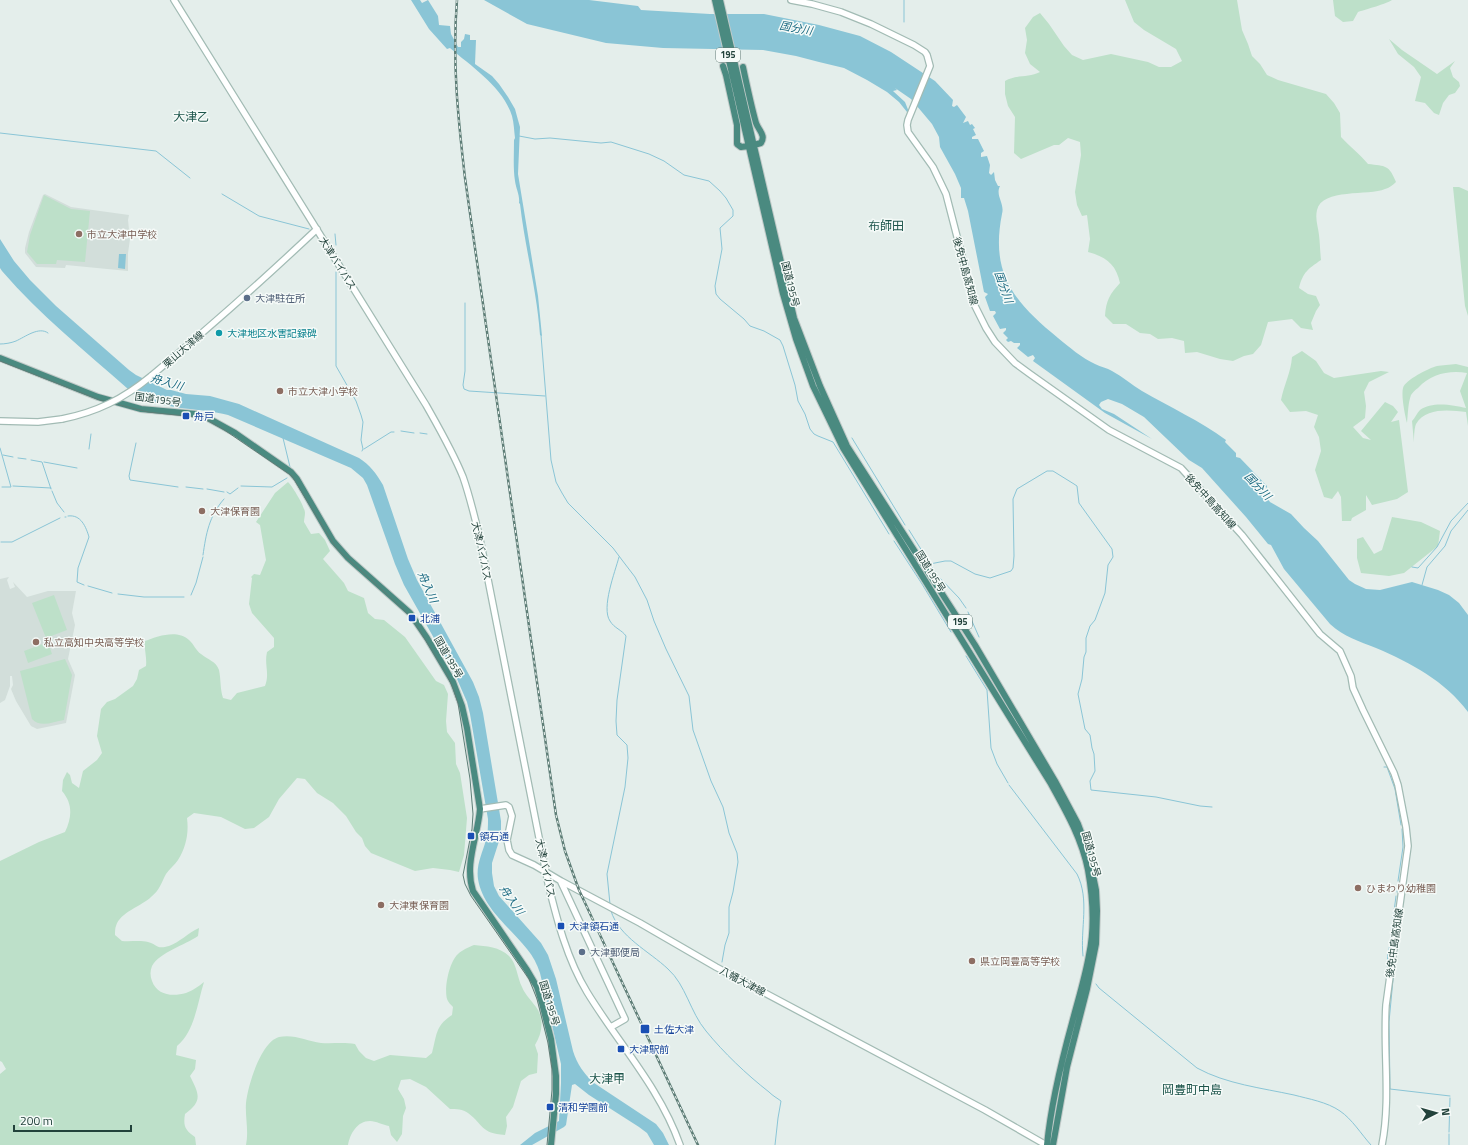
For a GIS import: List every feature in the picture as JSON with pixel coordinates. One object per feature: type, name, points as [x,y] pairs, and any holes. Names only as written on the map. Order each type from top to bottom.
[{"type":"highway","name":"国道195号","points":[[715,0],[743,110]]},
{"type":"highway","name":"国道195号","points":[[720,0],[783,294],[796,339],[813,386],[844,448],[1051,784],[1071,822],[1083,852],[1087,869],[1092,909],[1091,943],[1083,985],[1058,1082],[1046,1145]]},
{"type":"highway","points":[[723,66],[737,125],[737,144],[740,147],[761,143],[763,137],[763,134],[757,126],[743,67]]},
{"type":"highway","name":"国道195号","points":[[751,146],[794,318],[820,386],[847,446],[975,645],[1071,810],[1088,851],[1096,890],[1096,944],[1087,989],[1067,1066],[1053,1145]]},
{"type":"highway","name":"国道195号","points":[[0,358],[98,397],[141,409],[196,414],[206,417],[235,433],[290,472],[297,479],[338,548],[413,617],[453,682],[462,706],[467,728],[483,808],[470,870],[471,882],[476,896],[537,987],[551,1039],[556,1087],[551,1145]]},
{"type":"main road","name":"大津バイパス","points":[[174,0],[438,425],[462,475],[471,501],[480,539],[555,914],[565,946],[587,992],[653,1089],[680,1145]]},
{"type":"main road","name":"後免中島高知線","points":[[791,0],[841,12],[871,24],[925,52],[929,61],[929,69],[906,125],[908,132],[933,167],[946,194],[975,306],[995,342],[1015,363],[1109,430],[1181,468],[1242,535],[1320,634],[1343,655],[1351,676],[1353,688],[1394,773],[1398,785],[1408,836],[1408,846],[1386,1005],[1386,1113],[1382,1145]]},
{"type":"main road","name":"栗山大津線","points":[[0,421],[38,422],[62,420],[83,415],[130,393],[189,345],[283,262],[317,229]]},
{"type":"main road","name":"八幡大津線","points":[[483,808],[506,805],[509,807],[512,816],[507,840],[509,850],[512,855],[640,923],[716,967],[985,1110],[1046,1145]]},
{"type":"main road","points":[[561,881],[625,1019],[610,1027]]},
{"type":"shaded area","name":"市立大津中学校","points":[[45,194],[71,207],[129,215],[128,220],[130,239],[128,271],[66,265],[65,268],[36,267],[25,253],[25,248],[29,232],[43,195]]},
{"type":"shaded area","name":"私立高知中央高等学校","points":[[9,577],[7,580],[10,589],[15,587],[13,582],[27,597],[48,591],[76,591],[72,613],[75,625],[68,659],[75,675],[66,723],[37,729],[31,726],[16,701],[11,689],[13,685],[12,676],[10,676],[10,686],[5,700],[0,703],[0,579]]},
{"type":"green space","points":[[1125,0],[1237,0],[1242,30],[1252,56],[1260,64],[1267,75],[1278,80],[1326,94],[1340,113],[1341,137],[1368,164],[1386,167],[1391,172],[1396,182],[1388,188],[1378,191],[1347,194],[1327,198],[1321,203],[1317,210],[1316,219],[1321,260],[1307,271],[1302,278],[1299,288],[1308,294],[1316,296],[1320,305],[1311,323],[1313,330],[1301,328],[1292,319],[1268,322],[1261,345],[1253,354],[1233,361],[1220,359],[1197,352],[1185,353],[1184,341],[1172,338],[1158,339],[1150,334],[1140,333],[1126,324],[1113,324],[1105,316],[1109,298],[1120,283],[1116,271],[1109,262],[1100,256],[1088,252],[1090,239],[1087,215],[1082,216],[1077,205],[1075,192],[1081,155],[1080,142],[1068,138],[1059,145],[1054,145],[1021,159],[1014,153],[1015,117],[1008,106],[1005,94],[1005,81],[1014,77],[1032,75],[1040,72],[1030,64],[1025,53],[1027,40],[1025,28],[1033,17],[1040,13],[1072,55],[1083,60],[1111,54],[1148,62],[1159,67],[1171,67],[1182,61],[1176,49],[1144,30],[1134,22]]},
{"type":"green space","points":[[1333,0],[1392,0],[1382,5],[1358,12],[1353,21],[1343,22],[1335,16]]},
{"type":"green space","points":[[1389,39],[1402,50],[1437,74],[1455,61],[1450,68],[1453,77],[1459,82],[1460,86],[1455,93],[1449,95],[1443,103],[1439,115],[1434,113],[1425,103],[1415,101],[1421,77],[1414,67],[1398,54]]},
{"type":"green space","points":[[1453,187],[1459,187],[1468,191],[1468,316],[1465,306]]},
{"type":"green space","points":[[44,195],[71,209],[90,211],[85,262],[57,260],[56,264],[37,264],[27,252],[30,235]]},
{"type":"green space","points":[[1302,351],[1316,361],[1324,373],[1334,378],[1381,371],[1389,372],[1369,382],[1364,392],[1366,406],[1365,418],[1353,427],[1363,438],[1371,440],[1361,431],[1385,402],[1393,406],[1398,412],[1391,422],[1399,420],[1408,492],[1397,499],[1372,505],[1366,495],[1366,510],[1352,518],[1351,521],[1342,521],[1341,497],[1338,491],[1332,499],[1324,497],[1315,470],[1321,451],[1319,437],[1314,427],[1318,415],[1306,411],[1290,412],[1281,400],[1292,357]]},
{"type":"green space","points":[[1456,364],[1468,367],[1468,426],[1466,412],[1446,410],[1432,412],[1420,419],[1416,424],[1414,431],[1414,443],[1412,421],[1420,410],[1430,405],[1449,405],[1466,408],[1460,391],[1467,373],[1454,372],[1441,374],[1434,376],[1423,383],[1411,395],[1407,423],[1404,411],[1403,388],[1408,381],[1429,369],[1437,366]]},
{"type":"green space","points":[[288,482],[296,492],[303,506],[305,513],[304,522],[311,534],[319,533],[325,540],[330,551],[323,559],[344,583],[348,591],[364,598],[368,613],[375,619],[384,620],[405,637],[436,681],[444,685],[448,694],[446,721],[447,732],[455,743],[456,764],[460,773],[467,818],[464,855],[459,872],[433,868],[415,871],[371,853],[346,816],[333,803],[317,793],[305,779],[297,778],[279,799],[269,817],[254,828],[245,829],[221,817],[194,813],[187,818],[188,829],[186,840],[178,860],[167,872],[154,894],[126,913],[118,921],[115,928],[115,935],[122,941],[145,941],[162,947],[173,944],[199,928],[198,936],[167,953],[156,961],[152,966],[150,974],[154,986],[161,992],[170,995],[186,993],[204,982],[192,1025],[183,1040],[177,1046],[176,1055],[196,1060],[195,1069],[190,1076],[196,1088],[198,1097],[195,1105],[185,1114],[184,1122],[187,1130],[195,1137],[196,1145],[0,1145],[0,1074],[6,1069],[0,1061],[0,861],[39,842],[65,832],[70,816],[70,806],[62,791],[63,780],[67,772],[70,775],[72,783],[79,788],[83,771],[97,760],[102,753],[97,736],[101,709],[107,702],[115,699],[133,686],[137,679],[139,670],[146,666],[145,641],[167,634],[179,635],[189,640],[199,653],[218,667],[223,698],[231,700],[237,693],[265,686],[267,677],[267,652],[274,647],[274,638],[252,613],[249,604],[251,577],[254,574],[260,575],[266,560],[260,525],[256,522],[275,493]]},
{"type":"green space","points":[[1392,517],[1421,522],[1440,531],[1438,546],[1404,573],[1389,576],[1361,573],[1357,558],[1357,539],[1363,537],[1374,554],[1382,550]]},
{"type":"green space","points":[[54,595],[67,630],[46,638],[32,603]]},
{"type":"green space","points":[[48,642],[52,654],[28,663],[24,651]]},
{"type":"green space","points":[[65,659],[72,675],[64,720],[47,724],[35,722],[32,719],[20,671]]},
{"type":"green space","points":[[474,945],[497,949],[512,959],[523,990],[538,1010],[542,1023],[541,1032],[535,1045],[538,1054],[537,1073],[529,1075],[521,1081],[513,1107],[506,1117],[507,1126],[505,1135],[497,1134],[483,1128],[466,1112],[450,1109],[426,1087],[410,1079],[401,1080],[398,1089],[404,1099],[406,1108],[403,1116],[402,1134],[397,1142],[391,1135],[389,1126],[370,1121],[361,1123],[355,1129],[350,1137],[348,1145],[246,1145],[246,1103],[249,1086],[261,1055],[272,1041],[279,1037],[290,1036],[321,1043],[355,1044],[366,1058],[374,1061],[390,1055],[426,1058],[432,1053],[436,1036],[442,1023],[452,1015],[453,1007],[447,999],[446,988],[452,963],[460,953]]},
{"type":"water","points":[[411,0],[420,0],[422,3],[428,0],[438,16],[439,25],[450,26],[451,34],[458,47],[461,47],[461,42],[464,39],[465,34],[470,35],[470,40],[476,40],[475,64],[492,76],[515,109],[520,127],[518,174],[538,296],[542,336],[540,335],[534,286],[515,181],[515,138],[512,116],[502,96],[477,70],[450,48],[447,49],[429,29]]},
{"type":"water","name":"国分川","points":[[484,0],[589,0],[638,6],[641,10],[710,14],[764,14],[819,25],[860,36],[891,52],[935,81],[953,100],[952,106],[954,107],[957,105],[966,117],[963,123],[968,121],[970,125],[972,124],[975,128],[973,129],[976,135],[972,137],[972,139],[978,139],[984,151],[981,153],[981,157],[987,156],[990,165],[989,173],[991,175],[994,172],[995,180],[998,186],[1000,186],[999,193],[1003,210],[999,235],[1000,254],[1003,270],[1009,285],[1018,299],[1042,325],[1080,356],[1116,373],[1142,391],[1195,420],[1226,440],[1225,442],[1236,453],[1236,457],[1240,458],[1267,486],[1267,488],[1249,472],[1249,475],[1259,490],[1262,491],[1270,502],[1291,514],[1318,541],[1349,580],[1366,589],[1380,590],[1412,582],[1438,590],[1449,595],[1459,603],[1468,615],[1468,712],[1449,691],[1426,674],[1402,660],[1346,635],[1330,624],[1284,569],[1271,545],[1268,544],[1202,468],[1189,460],[1144,417],[1122,404],[1108,399],[1101,402],[1099,405],[1102,409],[1114,414],[1152,439],[1105,413],[1033,361],[1035,358],[1033,355],[1028,357],[1017,348],[1020,343],[1014,343],[1011,341],[1008,342],[1006,340],[1008,338],[1003,333],[1006,328],[1000,329],[993,316],[996,313],[995,311],[990,311],[985,297],[988,294],[984,292],[968,211],[964,198],[961,198],[961,188],[940,147],[939,137],[932,124],[911,99],[895,88],[897,90],[893,91],[905,102],[909,112],[907,112],[899,102],[887,92],[844,68],[796,56],[763,50],[663,48],[606,43],[527,24]]},
{"type":"water","points":[[0,239],[14,261],[30,280],[56,306],[136,375],[167,390],[186,394],[210,396],[239,404],[359,458],[370,466],[383,485],[408,559],[417,580],[473,682],[479,697],[501,821],[501,835],[492,863],[494,886],[499,896],[541,943],[548,955],[556,979],[573,1051],[581,1068],[594,1083],[656,1124],[663,1133],[669,1145],[654,1145],[647,1133],[589,1095],[575,1084],[572,1085],[566,1125],[532,1145],[520,1145],[535,1133],[559,1121],[561,1064],[540,973],[531,954],[491,909],[481,890],[478,879],[478,869],[487,837],[488,819],[467,702],[457,679],[404,585],[367,485],[363,478],[351,468],[228,415],[163,405],[136,395],[47,318],[2,271],[0,268]]},
{"type":"water","points":[[119,254],[126,254],[125,269],[118,268]]},
{"type":"waterway","points":[[904,0],[904,22]]},
{"type":"waterway","points":[[0,133],[156,151],[190,178]]},
{"type":"waterway","points":[[519,136],[535,139],[550,138],[601,143],[611,142],[649,154],[664,161],[684,175],[709,181],[720,191],[733,210],[733,216],[720,228],[722,249],[715,286],[716,294],[750,326],[764,331],[780,340],[795,385],[798,401],[805,414],[810,429],[814,434],[833,442],[889,534]]},
{"type":"waterway","points":[[222,194],[259,216],[309,229]]},
{"type":"waterway","points":[[335,234],[336,245]]},
{"type":"waterway","points":[[336,272],[336,366],[356,401],[361,415],[363,422],[361,440],[362,451]]},
{"type":"waterway","points":[[465,303],[464,389],[469,391],[545,396]]},
{"type":"waterway","points":[[0,344],[14,342],[36,331],[44,331],[48,333]]},
{"type":"waterway","points":[[541,335],[551,460],[556,482],[568,503],[613,548],[635,577],[647,600],[666,649],[689,696],[693,730],[711,781],[723,807],[729,833],[737,853],[738,862],[729,907],[729,933],[722,962]]},
{"type":"waterway","points":[[401,431],[414,433]]},
{"type":"waterway","points":[[364,449],[391,432],[394,432]]},
{"type":"waterway","points":[[420,433],[427,434]]},
{"type":"waterway","points":[[89,449],[91,434]]},
{"type":"waterway","points":[[283,438],[290,467],[292,469]]},
{"type":"waterway","points":[[852,438],[905,525]]},
{"type":"waterway","points":[[136,443],[129,476],[130,480],[178,487]]},
{"type":"waterway","points":[[0,448],[11,487],[2,487]]},
{"type":"waterway","points":[[3,455],[13,457]]},
{"type":"waterway","points":[[18,458],[26,459]]},
{"type":"waterway","points":[[31,460],[42,462],[51,489]]},
{"type":"waterway","points":[[44,462],[77,468]]},
{"type":"waterway","points":[[930,564],[951,561],[975,574],[990,578],[1011,571],[1013,568],[1014,556],[1013,499],[1017,489],[1047,471],[1053,471],[1077,486],[1079,503],[1112,549],[1113,557],[1108,565],[1105,593],[1095,620],[1090,626],[1086,638],[1086,652],[1078,694],[1085,729],[1090,735],[1094,754],[1095,771],[1090,781],[1091,790],[1156,797],[1212,807]]},
{"type":"waterway","points":[[241,486],[272,487],[287,478]]},
{"type":"waterway","points":[[13,486],[51,488]]},
{"type":"waterway","points":[[186,487],[203,489]]},
{"type":"waterway","points":[[227,492],[230,494],[238,488]]},
{"type":"waterway","points":[[207,489],[224,492]]},
{"type":"waterway","points":[[52,491],[57,503],[64,512]]},
{"type":"waterway","points":[[203,555],[207,533],[212,519],[219,505],[224,499]]},
{"type":"waterway","points":[[1412,567],[1418,568],[1437,547],[1451,521],[1468,503]]},
{"type":"waterway","points":[[1422,585],[1427,567],[1445,546],[1451,531],[1468,510]]},
{"type":"waterway","points":[[68,516],[73,516],[80,519],[89,537],[78,568],[77,582],[84,585]]},
{"type":"waterway","points":[[1,542],[12,542],[60,518]]},
{"type":"waterway","points":[[909,530],[937,575],[959,598],[966,608]]},
{"type":"waterway","points":[[894,541],[951,632]]},
{"type":"waterway","points":[[191,595],[203,557]]},
{"type":"waterway","points":[[610,904],[607,874],[625,787],[628,758],[627,745],[617,735],[616,721],[617,700],[626,636],[610,621],[607,608],[610,590],[619,557]]},
{"type":"waterway","points":[[88,586],[112,593]]},
{"type":"waterway","points":[[118,594],[144,597],[184,597]]},
{"type":"waterway","points":[[968,612],[979,637]]},
{"type":"waterway","points":[[966,656],[987,690],[991,748],[997,764],[1008,783]]},
{"type":"waterway","points":[[1384,767],[1387,767],[1395,789],[1401,825]]},
{"type":"waterway","points":[[1009,785],[1077,874],[1081,884],[1084,904],[1083,956]]},
{"type":"waterway","points":[[1398,881],[1403,847],[1402,829]]},
{"type":"waterway","points":[[1397,892],[1398,885]]},
{"type":"waterway","points":[[1389,950],[1396,896]]},
{"type":"waterway","points":[[611,911],[615,920],[628,936],[674,975],[684,991],[696,1016],[713,1039],[744,1071],[781,1101],[775,1145]]},
{"type":"waterway","points":[[1387,966],[1388,953]]},
{"type":"waterway","points":[[1394,969],[1389,1022],[1390,1089],[1450,1096]]},
{"type":"waterway","points":[[1096,984],[1197,1068],[1232,1082],[1294,1095],[1329,1105],[1340,1111],[1348,1118],[1371,1145]]},
{"type":"waterway","points":[[1449,1132],[1450,1098]]},
{"type":"waterway","points":[[1449,1134],[1449,1145]]},
{"type":"tram line","points":[[0,361],[100,400],[148,412],[195,417],[207,420],[223,429],[292,476],[336,548],[405,611],[415,623],[446,673],[458,703],[470,779],[473,814],[472,829],[463,875],[465,884],[471,896],[529,979],[537,999],[548,1043],[552,1069],[552,1090],[547,1145]]},
{"type":"railway","points":[[457,0],[455,67],[465,178],[556,815],[565,851],[579,890],[698,1145]]},
{"type":"place","name":"市立大津中学校","points":[[79,234]]},
{"type":"place","name":"大津駐在所","points":[[247,298]]},
{"type":"place","name":"大津地区水害記録碑","points":[[219,333]]},
{"type":"place","name":"市立大津小学校","points":[[280,391]]},
{"type":"place","name":"舟戸","points":[[186,416]]},
{"type":"place","name":"大津保育園","points":[[202,511]]},
{"type":"place","name":"北浦","points":[[412,618]]},
{"type":"place","name":"私立高知中央高等学校","points":[[36,642]]},
{"type":"place","name":"領石通","points":[[471,836]]},
{"type":"place","name":"ひまわり幼稚園","points":[[1358,888]]},
{"type":"place","name":"大津東保育園","points":[[381,905]]},
{"type":"place","name":"大津領石通","points":[[561,926]]},
{"type":"place","name":"大津郵便局","points":[[582,952]]},
{"type":"place","name":"県立岡豊高等学校","points":[[972,961]]},
{"type":"place","name":"土佐大津","points":[[645,1029]]},
{"type":"place","name":"大津駅前","points":[[621,1049]]},
{"type":"place","name":"清和学園前","points":[[550,1107]]},
{"type":"district","name":"大津乙","points":[[191,117]]},
{"type":"district","name":"布師田","points":[[886,226]]},
{"type":"district","name":"大津甲","points":[[607,1079]]},
{"type":"district","name":"岡豊町中島","points":[[1192,1090]]},
{"type":"water label","name":"舟入川","points":[[167,382]]},
{"type":"water label","name":"舟入川","points":[[428,587]]},
{"type":"water label","name":"舟入川","points":[[512,900]]}]
